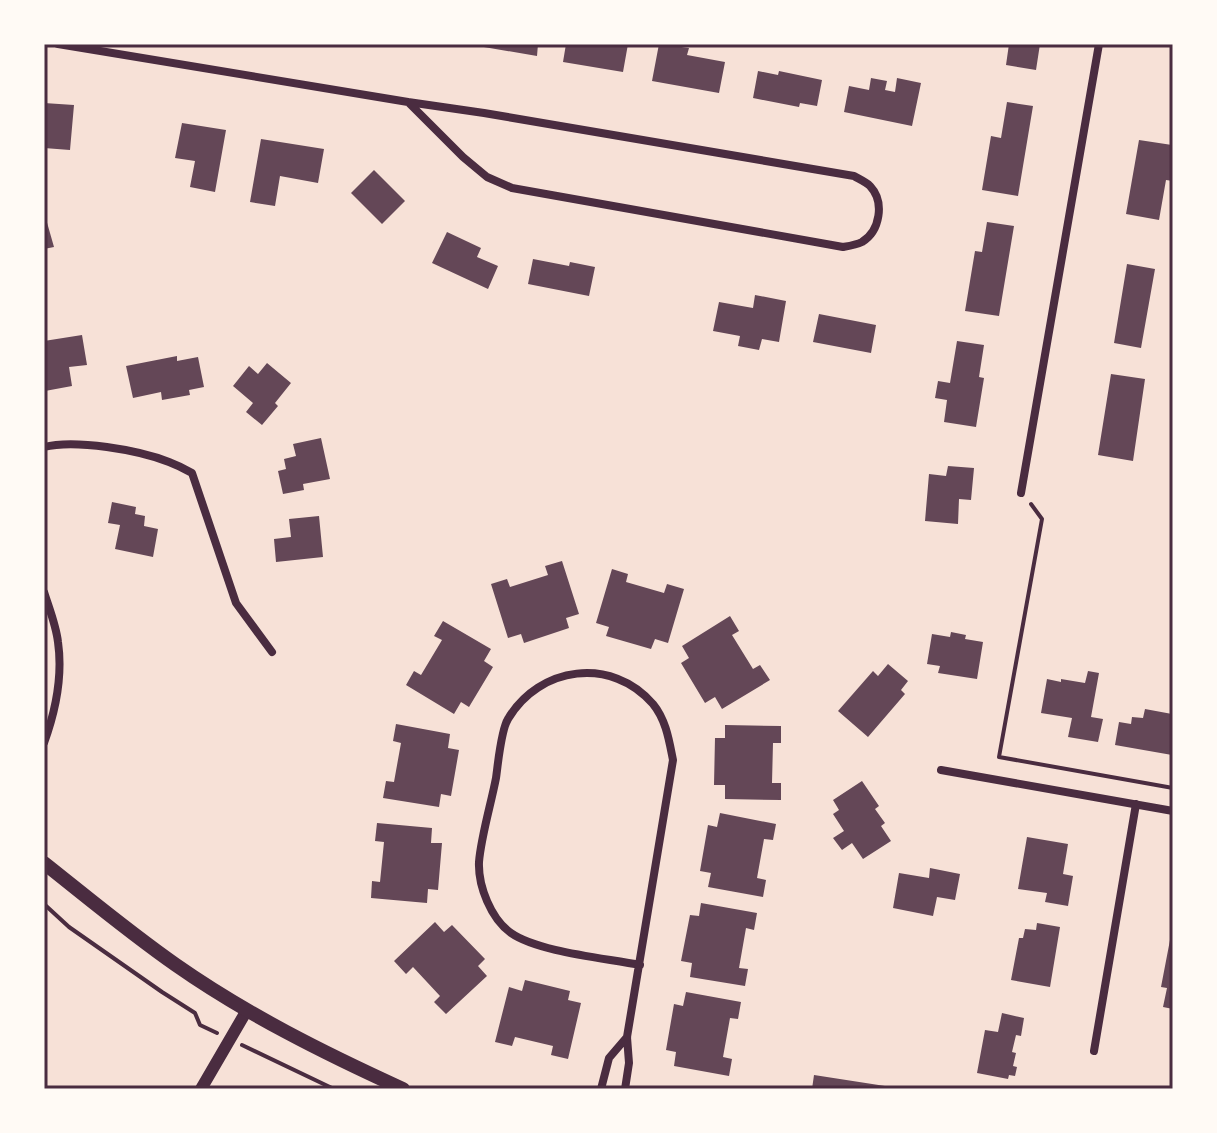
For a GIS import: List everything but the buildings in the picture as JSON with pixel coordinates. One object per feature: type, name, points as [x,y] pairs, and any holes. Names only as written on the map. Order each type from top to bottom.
[{"type":"main road","points":[[44,863],[177,966],[247,1010],[403,1089]]},
{"type":"street","points":[[58,44],[484,113],[854,176],[869,184],[878,197],[878,217],[871,234],[859,244],[843,247],[512,188],[487,177],[408,102]]},
{"type":"street","points":[[1021,493],[1099,44]]},
{"type":"street","points":[[44,447],[84,444],[120,450],[168,461],[192,473],[236,603],[272,652]]},
{"type":"street","points":[[44,592],[58,641],[60,681],[54,715],[44,743]]},
{"type":"street","points":[[625,1089],[629,1063],[627,1037],[640,965],[673,760],[668,730],[653,704],[630,683],[605,673],[575,674],[545,682],[524,698],[506,721],[479,864],[484,892],[494,913],[508,931],[530,943],[640,965]]},
{"type":"street","points":[[941,770],[1173,811]]},
{"type":"street","points":[[1094,1051],[1136,804]]},
{"type":"street","points":[[201,1089],[247,1010]]},
{"type":"street","points":[[601,1089],[609,1058],[627,1037]]},
{"type":"path","points":[[1021,493],[1042,519],[999,757],[1173,788]]},
{"type":"path","points":[[44,904],[69,927],[195,1013],[200,1025],[334,1089]]}]
